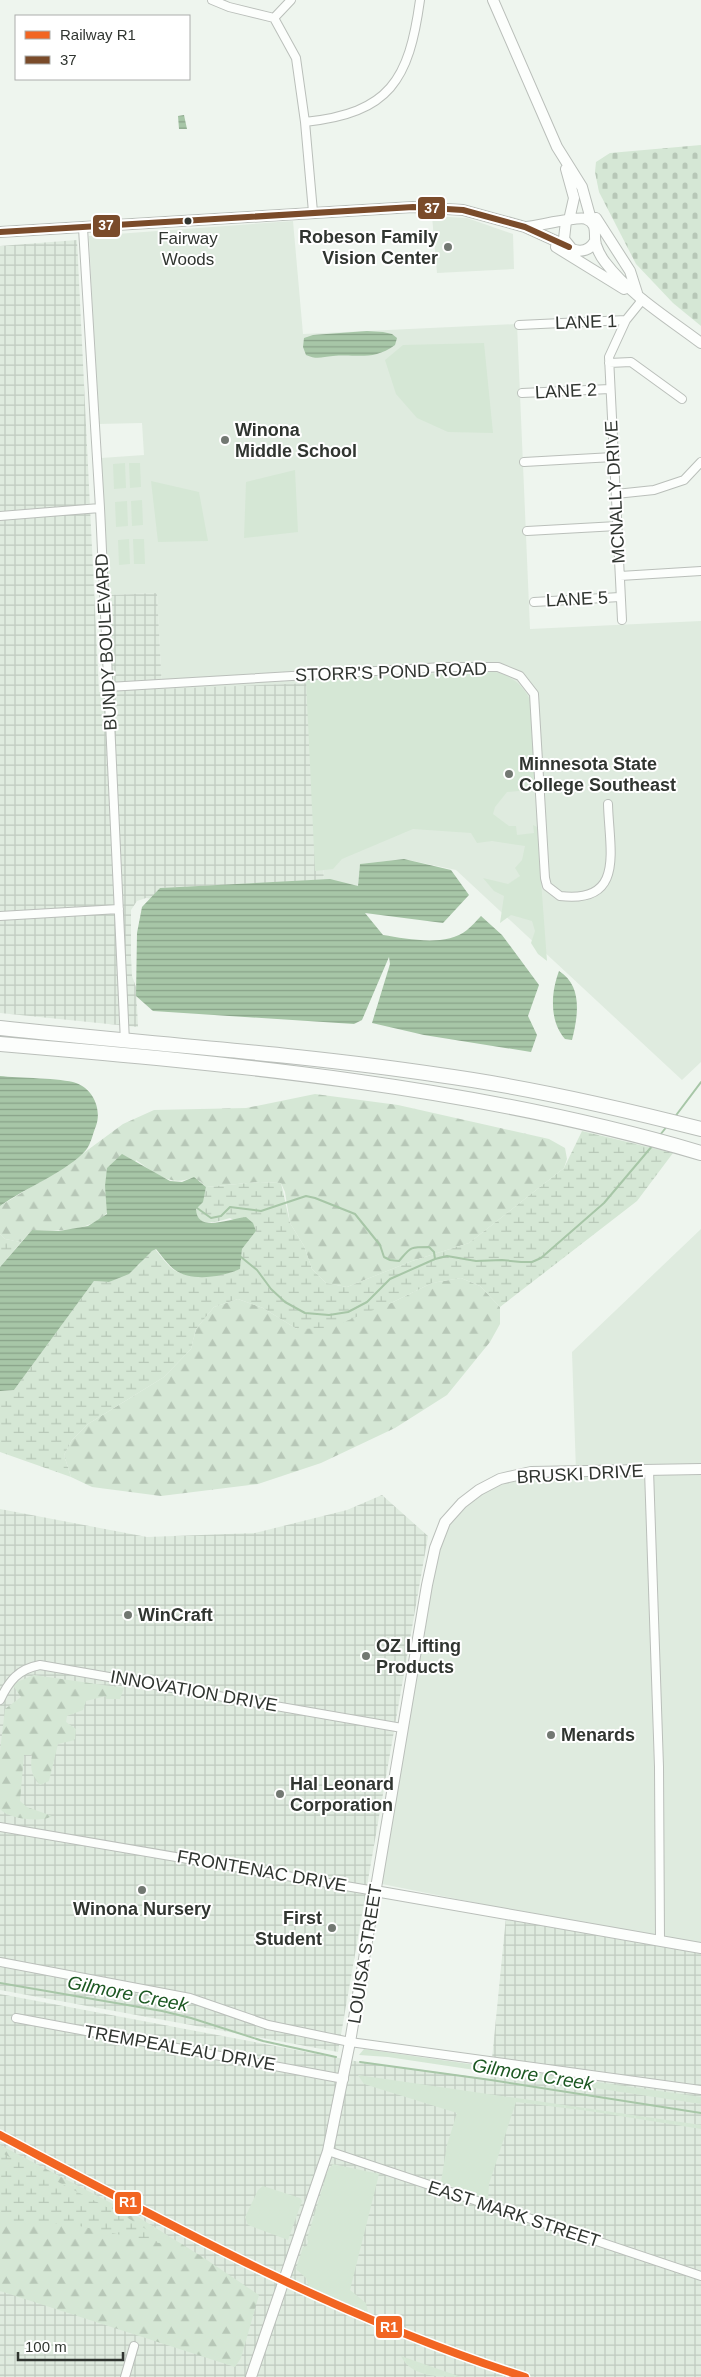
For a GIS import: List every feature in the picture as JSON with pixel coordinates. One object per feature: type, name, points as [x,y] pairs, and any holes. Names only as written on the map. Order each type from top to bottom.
[{"type":"highway","points":[[0,1028],[440,1075],[535,1091],[701,1130]]},
{"type":"highway","points":[[0,1044],[392,1086],[484,1101],[641,1136],[695,1151]]},
{"type":"street","points":[[212,0],[274,18],[296,58],[305,122],[312,212]]},
{"type":"street","points":[[274,18],[291,0]]},
{"type":"street","points":[[305,122],[339,117],[364,107],[387,93],[402,71],[410,50],[416,30],[420,0]]},
{"type":"street","points":[[493,0],[562,156],[574,198],[564,238],[574,249],[617,284]]},
{"type":"street","points":[[562,156],[582,187],[596,218],[630,271],[640,297]]},
{"type":"street","points":[[582,187],[596,232],[595,241],[605,262],[640,297]]},
{"type":"street","points":[[0,232],[395,207],[452,209],[525,227],[574,249],[588,249],[595,241]]},
{"type":"street","points":[[525,227],[583,218],[592,224]]},
{"type":"street","points":[[525,227],[640,297],[701,343]]},
{"type":"street","name":"BUNDY BOULEVARD","points":[[84,228],[100,508],[125,1040],[124,1056]]},
{"type":"street","name":"LANE 1","points":[[519,325],[626,320],[640,297]]},
{"type":"street","name":"MCNALLY DRIVE","points":[[622,620],[609,357],[626,320]]},
{"type":"street","points":[[609,363],[631,362],[682,399]]},
{"type":"street","name":"LANE 2","points":[[522,394],[610,389]]},
{"type":"street","points":[[524,462],[614,457]]},
{"type":"street","points":[[616,494],[654,490],[684,480],[701,462]]},
{"type":"street","points":[[0,516],[100,508]]},
{"type":"street","points":[[527,530],[617,526]]},
{"type":"street","points":[[620,576],[701,571]]},
{"type":"street","name":"LANE 5","points":[[534,602],[620,597]]},
{"type":"street","name":"STORR'S POND ROAD","points":[[108,687],[443,667],[498,667],[520,676],[534,694],[545,878],[552,891],[560,896],[590,895],[606,882],[609,876],[610,857],[608,804]]},
{"type":"street","points":[[0,916],[119,909]]},
{"type":"street","name":"BRUSKI DRIVE","points":[[445,1522],[462,1503],[479,1490],[500,1479],[531,1472],[701,1469]]},
{"type":"street","points":[[649,1470],[659,1767],[660,1940]]},
{"type":"street","name":"LOUISA STREET","points":[[251,2377],[328,2152],[344,2079],[402,1728],[435,1548],[445,1522]]},
{"type":"street","name":"INNOVATION DRIVE","points":[[0,1700],[15,1676],[27,1668],[40,1665],[402,1728]]},
{"type":"street","name":"FRONTENAC DRIVE","points":[[0,1827],[701,1948]]},
{"type":"street","points":[[0,1962],[190,1998],[268,2025],[350,2042],[701,2090]]},
{"type":"street","name":"TREMPEALEAU DRIVE","points":[[16,2018],[344,2079]]},
{"type":"street","name":"EAST MARK STREET","points":[[328,2152],[701,2276]]},
{"type":"street","points":[[125,2377],[134,2346]]},
{"type":"shaded area","points":[[184,115],[187,129],[179,129],[178,116]]},
{"type":"shaded area","points":[[432,216],[467,218],[513,234],[514,269],[437,273]]},
{"type":"shaded area","name":"Minnesota State College Southeast","points":[[293,221],[303,334],[517,324],[530,629],[701,621],[701,1062],[682,1080],[456,870],[404,859],[360,864],[358,886],[324,880],[310,683],[162,690],[157,593],[108,595],[101,458],[144,455],[142,423],[98,424],[89,236]]},
{"type":"shaded area","points":[[77,240],[99,692],[111,691],[108,595],[157,593],[162,689],[310,683],[324,880],[160,888],[153,899],[146,898],[137,901],[131,910],[131,956],[132,976],[136,987],[138,1027],[0,1013],[0,246]]},
{"type":"shaded area","points":[[367,331],[392,334],[397,338],[395,345],[372,355],[320,358],[306,355],[303,347],[304,338],[313,335]]},
{"type":"shaded area","points":[[404,859],[451,870],[469,895],[443,923],[365,913],[383,935],[426,940],[449,939],[469,928],[481,916],[502,935],[539,985],[528,1016],[537,1035],[531,1052],[424,1035],[372,1023],[390,964],[389,957],[362,1020],[354,1024],[153,1011],[136,996],[137,933],[142,907],[160,888],[330,879],[358,886],[360,864]]},
{"type":"shaded area","points":[[559,971],[567,977],[572,985],[577,1002],[572,1040],[565,1039],[556,1024],[554,1015],[554,988]]},
{"type":"shaded area","points":[[0,1076],[50,1079],[76,1083],[87,1090],[95,1100],[98,1120],[89,1145],[78,1158],[0,1206]]},
{"type":"shaded area","points":[[122,1154],[170,1181],[182,1182],[194,1177],[206,1187],[203,1202],[196,1209],[198,1217],[202,1221],[215,1223],[246,1217],[253,1223],[256,1231],[242,1249],[240,1269],[216,1276],[190,1276],[172,1268],[156,1249],[152,1251],[129,1274],[109,1282],[94,1281],[14,1390],[0,1391],[0,1267],[32,1230],[59,1231],[88,1226],[107,1214],[105,1186],[107,1168]]},
{"type":"shaded area","points":[[701,1229],[701,1948],[377,1883],[402,1728],[445,1522],[500,1479],[576,1472],[572,1352]]},
{"type":"shaded area","points":[[382,1495],[428,1536],[338,2052],[0,1990],[0,1509],[147,1537],[255,1533],[347,1510]]},
{"type":"shaded area","points":[[506,1917],[701,1948],[701,2377],[0,2377],[0,1994],[360,2062],[490,2079]]},
{"type":"green space","points":[[701,145],[701,326],[673,303],[636,264],[599,192],[595,172],[596,162],[610,153]]},
{"type":"green space","points":[[484,343],[493,433],[448,432],[417,418],[396,394],[385,360],[403,345]]},
{"type":"green space","points":[[125,463],[126,488],[114,489],[113,464]]},
{"type":"green space","points":[[129,463],[140,463],[141,487],[130,488]]},
{"type":"green space","points":[[295,470],[298,532],[244,538],[246,482]]},
{"type":"green space","points":[[151,481],[199,492],[208,541],[158,542]]},
{"type":"green space","points":[[142,500],[143,525],[132,526],[131,501]]},
{"type":"green space","points":[[127,501],[128,526],[116,527],[115,502]]},
{"type":"green space","points":[[129,539],[130,564],[119,565],[118,540]]},
{"type":"green space","points":[[133,539],[144,539],[145,564],[134,564]]},
{"type":"green space","points":[[489,671],[510,677],[525,691],[532,704],[536,785],[530,790],[507,792],[495,807],[493,814],[509,826],[516,826],[517,835],[534,833],[533,825],[537,827],[547,961],[538,954],[531,943],[535,931],[532,921],[511,915],[500,923],[504,896],[494,891],[483,878],[508,884],[520,876],[515,868],[522,860],[525,846],[492,841],[477,843],[471,833],[413,829],[342,859],[333,869],[315,871],[306,680]]},
{"type":"green space","points":[[315,1094],[398,1105],[549,1139],[565,1148],[567,1159],[564,1168],[469,1243],[412,1261],[347,1287],[326,1283],[312,1269],[304,1246],[290,1223],[285,1192],[281,1183],[260,1182],[206,1187],[200,1181],[191,1178],[176,1181],[162,1177],[136,1160],[114,1204],[98,1220],[71,1229],[32,1230],[21,1242],[5,1239],[0,1234],[0,1206],[66,1166],[123,1124],[154,1110],[246,1108]]},
{"type":"green space","points":[[582,1131],[673,1153],[637,1201],[500,1307],[480,1286],[461,1278],[432,1283],[391,1303],[329,1328],[297,1329],[263,1308],[238,1299],[214,1307],[196,1329],[191,1349],[164,1377],[88,1424],[72,1440],[64,1455],[71,1477],[0,1452],[0,1391],[14,1390],[94,1281],[109,1282],[139,1265],[145,1256],[155,1249],[174,1270],[188,1275],[207,1276],[225,1274],[240,1269],[242,1249],[256,1231],[230,1218],[208,1222],[198,1220],[196,1209],[206,1187],[260,1182],[281,1183],[290,1223],[304,1246],[312,1269],[326,1283],[347,1287],[412,1261],[469,1243],[564,1168]]},
{"type":"green space","points":[[0,1234],[5,1239],[21,1242],[0,1267]]},
{"type":"green space","points":[[461,1278],[480,1286],[500,1307],[500,1324],[490,1342],[447,1395],[395,1428],[321,1463],[258,1484],[161,1496],[92,1487],[71,1477],[64,1455],[72,1440],[88,1424],[164,1377],[191,1349],[196,1329],[214,1307],[238,1299],[263,1308],[297,1329],[391,1303],[432,1283]]},
{"type":"green space","points":[[34,1675],[124,1688],[120,1699],[106,1699],[106,1696],[86,1701],[83,1710],[67,1716],[66,1722],[76,1729],[75,1740],[58,1744],[49,1781],[40,1785],[32,1771],[32,1755],[24,1755],[20,1801],[27,1807],[52,1816],[41,1819],[25,1819],[10,1815],[0,1809],[0,1751],[5,1709],[21,1697],[12,1684]]},
{"type":"green space","points":[[364,2049],[701,2097],[701,2104],[388,2057],[359,2055]]},
{"type":"green space","points":[[358,2075],[701,2125],[701,2129],[589,2111],[516,2102],[489,2184],[488,2200],[441,2182],[447,2145],[457,2113],[364,2084]]},
{"type":"green space","points":[[0,2145],[138,2217],[259,2295],[241,2358],[235,2367],[0,2291]]},
{"type":"green space","points":[[0,2152],[128,2218],[173,2246],[70,2224],[0,2222]]},
{"type":"green space","points":[[333,2164],[379,2174],[350,2290],[366,2303],[368,2312],[309,2287],[306,2278],[296,2269],[303,2247],[307,2246],[307,2239],[328,2170]]},
{"type":"green space","points":[[263,2186],[300,2198],[302,2201],[288,2240],[248,2225],[245,2217],[258,2190]]},
{"type":"green space","points":[[401,2356],[461,2377],[435,2376],[419,2372],[406,2363]]},
{"type":"waterway","points":[[674,1118],[701,1082]]},
{"type":"waterway","points":[[660,1135],[668,1125]]},
{"type":"waterway","points":[[241,1257],[257,1270],[271,1289],[285,1302],[305,1313],[329,1315],[348,1312],[367,1302],[390,1279],[435,1259],[447,1256],[476,1261],[532,1262],[541,1258],[604,1203],[653,1145]]},
{"type":"waterway","points":[[197,1208],[211,1218],[221,1216],[230,1207],[261,1211],[306,1196],[355,1214],[380,1245],[384,1257],[390,1260],[399,1261],[411,1249],[422,1247],[429,1247],[434,1252],[435,1259]]},
{"type":"waterway","name":"Gilmore Creek","points":[[0,1983],[162,2011],[191,2018],[263,2041],[336,2057]]},
{"type":"waterway","name":"Gilmore Creek","points":[[360,2062],[491,2080],[701,2113]]},
{"type":"rail line","name":"R1","points":[[0,2135],[193,2236],[322,2298],[389,2327],[525,2377]]},
{"type":"transit line","name":"37","points":[[0,232],[413,207],[463,210],[525,227],[569,247]]},
{"type":"place","name":"Fairway Woods","points":[[188,221]]},
{"type":"place","name":"Robeson Family Vision Center","points":[[448,247]]},
{"type":"place","name":"Winona Middle School","points":[[225,440]]},
{"type":"place","name":"Minnesota State College Southeast","points":[[509,774]]},
{"type":"place","name":"WinCraft","points":[[128,1615]]},
{"type":"place","name":"OZ Lifting Products","points":[[366,1656]]},
{"type":"place","name":"Menards","points":[[551,1735]]},
{"type":"place","name":"Hal Leonard Corporation","points":[[280,1794]]},
{"type":"place","name":"Winona Nursery","points":[[142,1890]]},
{"type":"place","name":"First Student","points":[[332,1928]]}]
